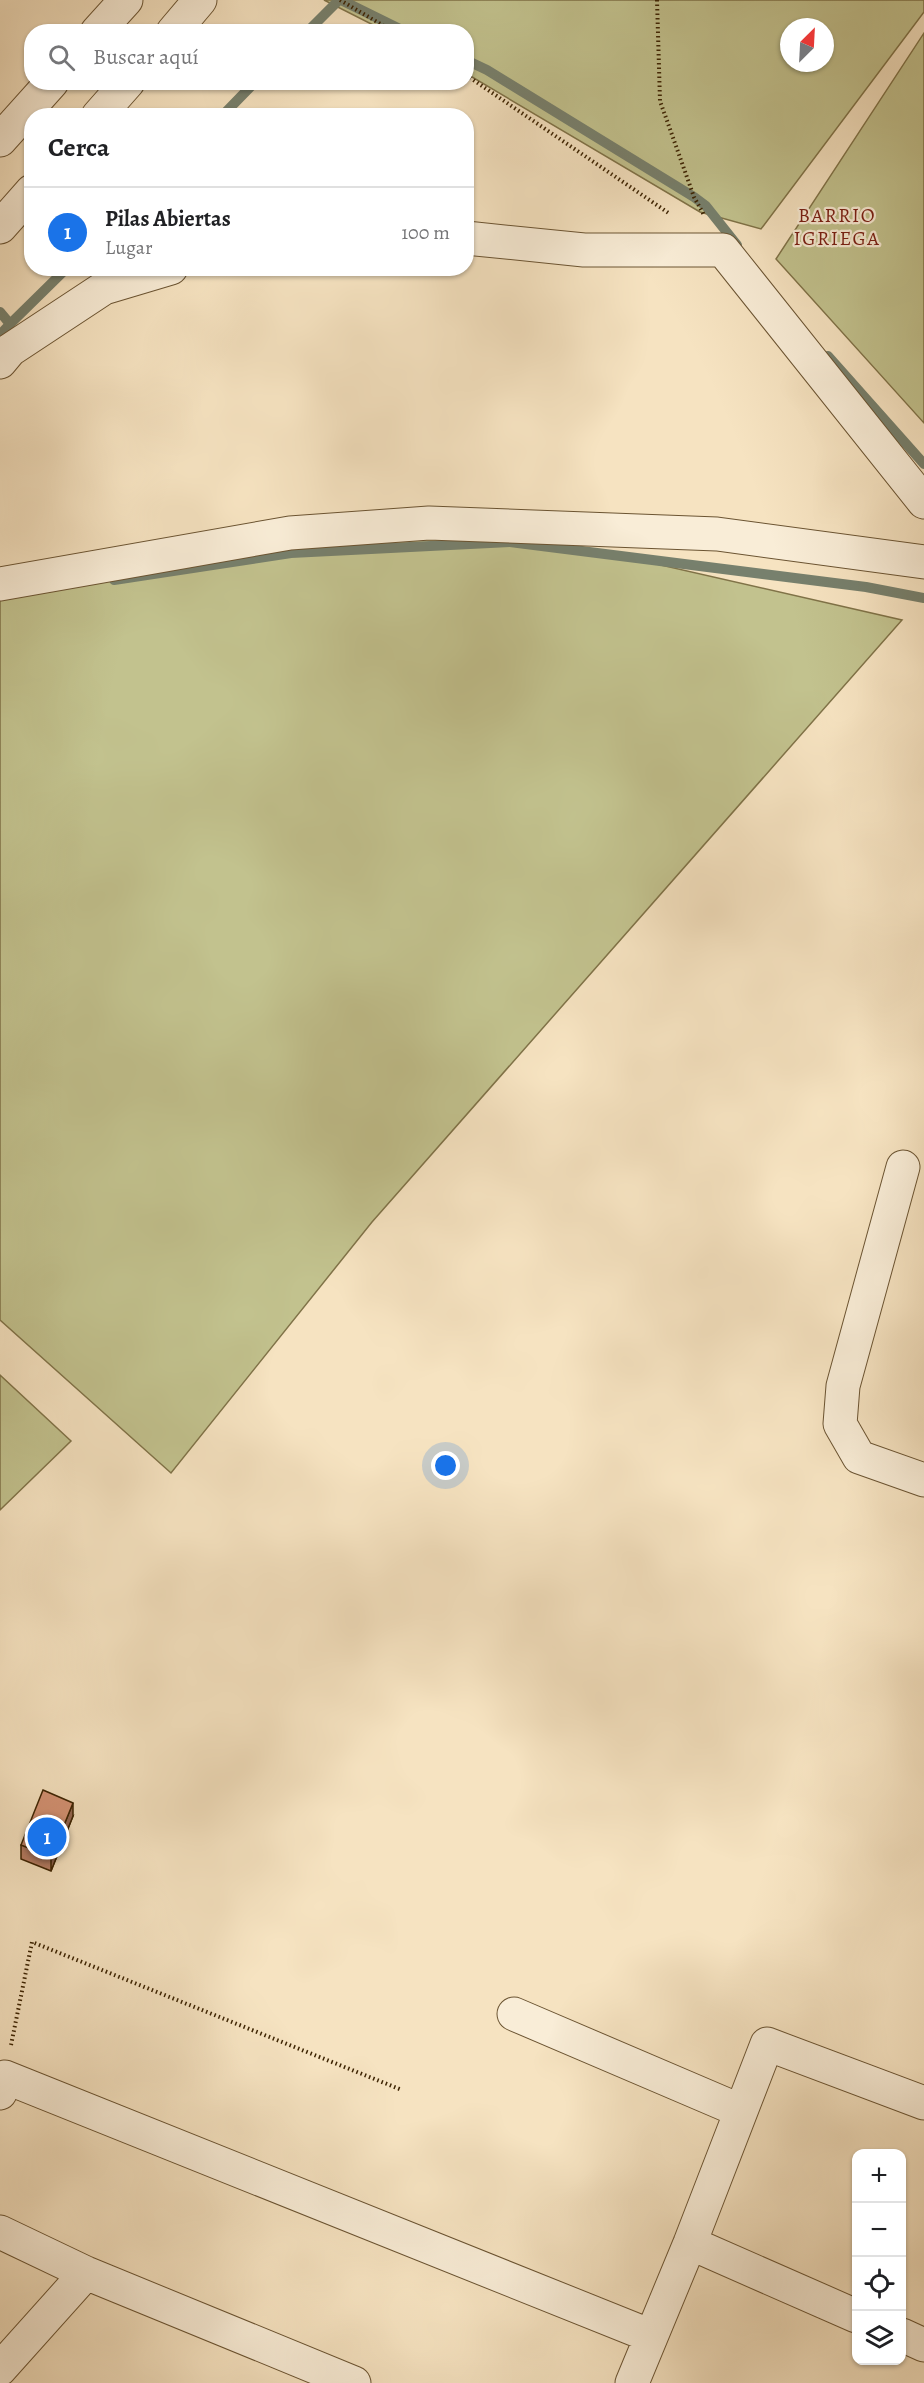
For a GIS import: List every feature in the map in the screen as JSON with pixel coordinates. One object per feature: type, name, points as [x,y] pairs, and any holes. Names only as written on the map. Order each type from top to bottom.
[{"type":"street","points":[[104,24],[126,0]]},
{"type":"street","points":[[180,24],[200,0]]},
{"type":"street","points":[[29,108],[45,90]]},
{"type":"street","points":[[105,108],[121,90]]},
{"type":"street","points":[[0,140],[24,113]]},
{"type":"street","points":[[0,227],[24,200]]},
{"type":"street","points":[[474,239],[584,250],[723,250],[924,502]]},
{"type":"street","points":[[0,363],[10,350],[104,288],[144,276]]},
{"type":"street","points":[[0,584],[290,533],[429,523],[717,534],[924,562]]},
{"type":"street","points":[[903,1167],[843,1386],[840,1424],[859,1457],[924,1480]]},
{"type":"street","points":[[514,2014],[741,2111]]},
{"type":"street","points":[[632,2383],[690,2243],[767,2044],[924,2103]]},
{"type":"street","points":[[2,2085],[651,2336]]},
{"type":"street","points":[[0,2232],[86,2273],[354,2383]]},
{"type":"street","points":[[690,2243],[852,2314]]},
{"type":"street","points":[[0,2369],[86,2273]]},
{"type":"street","points":[[906,2337],[924,2345]]},
{"type":"path","points":[[340,0],[380,24]]},
{"type":"path","points":[[657,0],[660,101],[694,196],[723,250]]},
{"type":"path","points":[[474,80],[674,217]]},
{"type":"path","points":[[2,2085],[33,1942],[402,2090]]},
{"type":"green space","points":[[324,0],[924,0],[924,12],[761,229],[700,212],[474,78],[474,24],[371,24]]},
{"type":"green space","points":[[924,33],[924,423],[776,259]]},
{"type":"green space","points":[[494,527],[902,620],[372,1222],[171,1473],[0,1320],[0,595]]},
{"type":"green space","points":[[0,1375],[71,1441],[0,1510]]},
{"type":"building","points":[[43,1790],[73,1803],[51,1857],[21,1845]]},
{"type":"waterway","points":[[315,24],[339,0]]},
{"type":"waterway","points":[[341,0],[390,24]]},
{"type":"waterway","points":[[474,64],[694,197],[706,206],[737,245]]},
{"type":"waterway","points":[[230,108],[247,90]]},
{"type":"waterway","points":[[0,312],[10,324],[59,276]]},
{"type":"waterway","points":[[0,335],[10,324]]},
{"type":"waterway","points":[[828,356],[924,464]]},
{"type":"waterway","points":[[114,580],[291,553],[510,542],[866,587],[924,598]]},
{"type":"place","name":"Pilas Abiertas","points":[[47,1837]]},
{"type":"district","name":"BARRIO IGRIEGA","points":[[837,226]]}]
